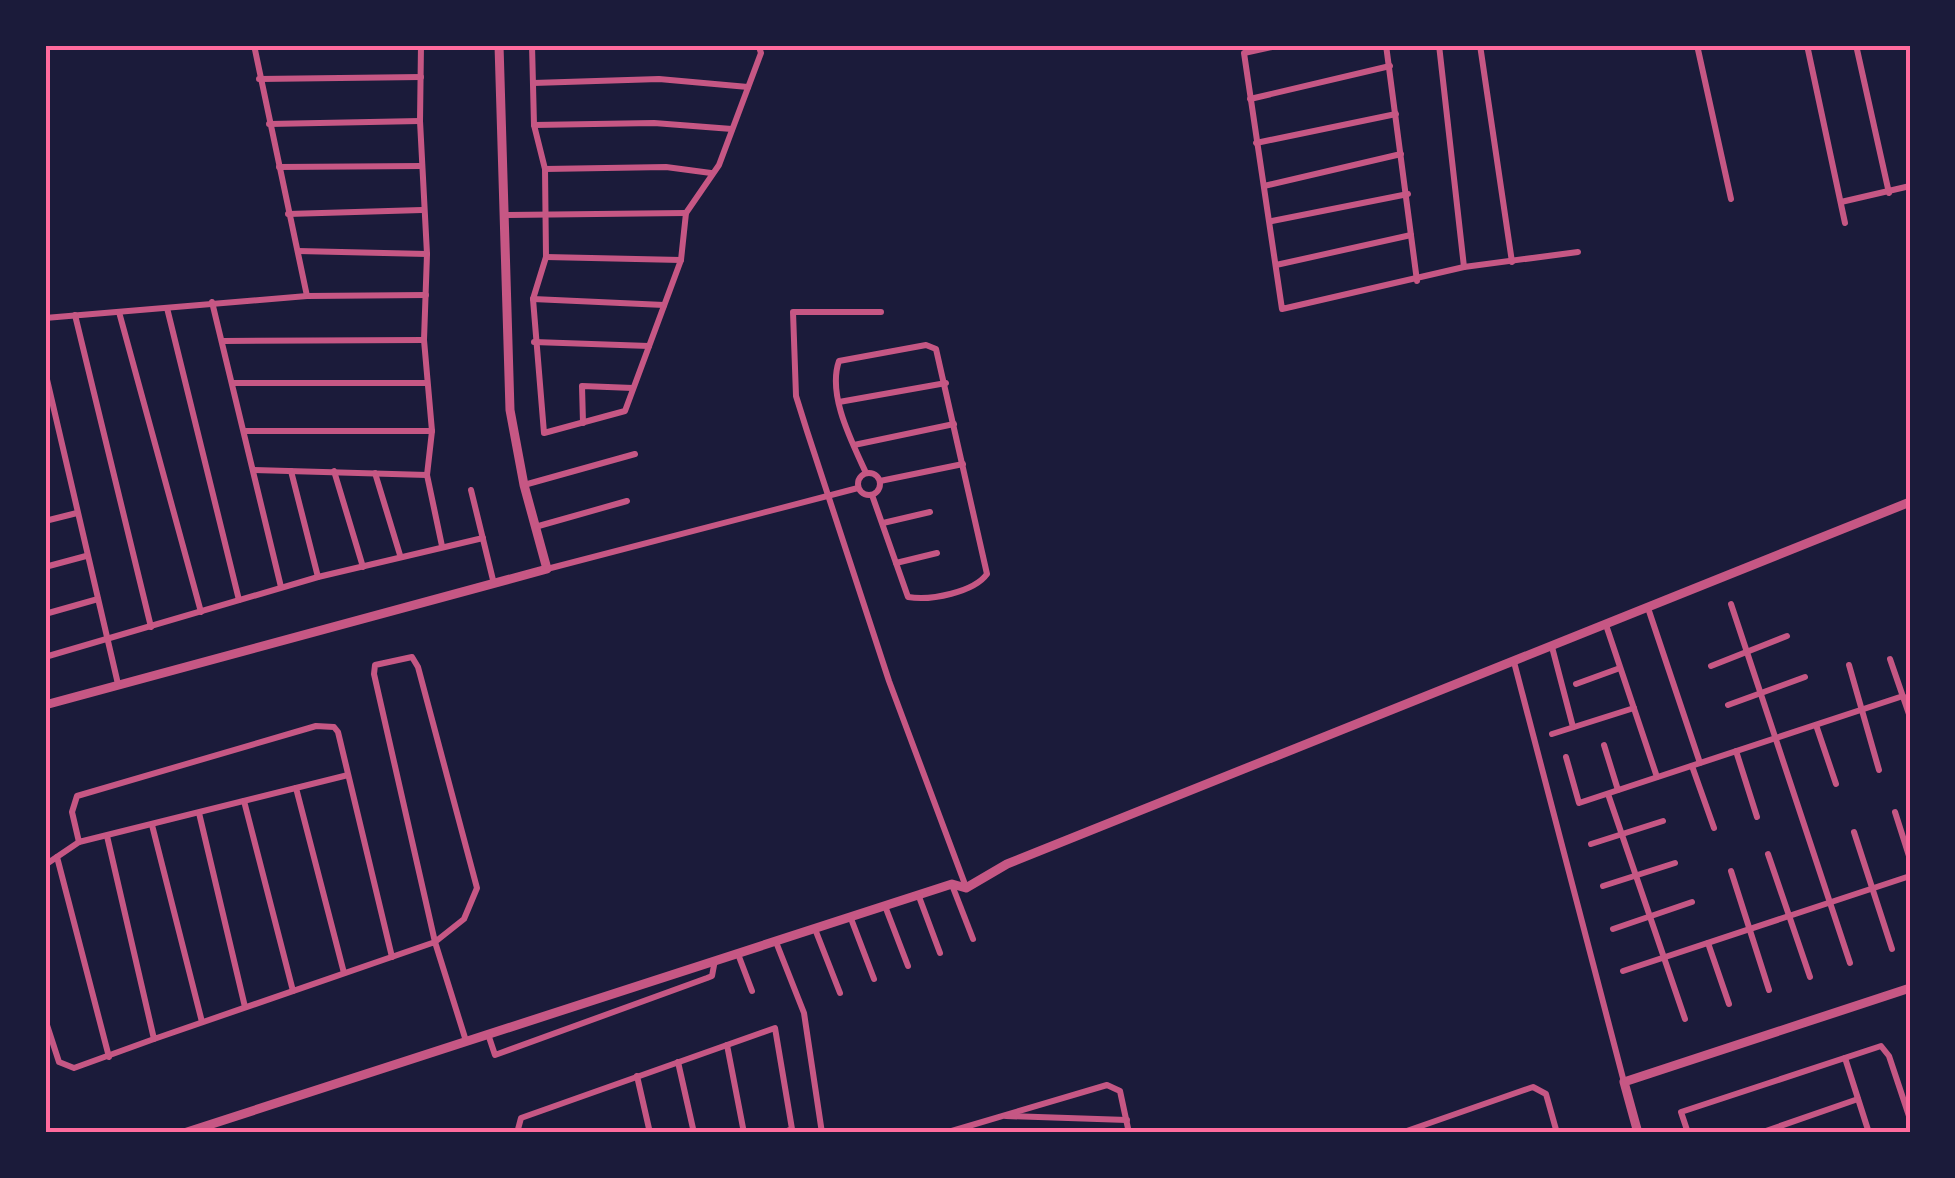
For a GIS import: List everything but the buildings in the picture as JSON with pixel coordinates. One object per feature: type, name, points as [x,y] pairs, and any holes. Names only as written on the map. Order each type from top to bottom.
[{"type":"street","points":[[254,45],[307,296]]},
{"type":"street","points":[[421,45],[422,210],[427,254],[424,340],[432,431],[427,474],[442,546]]},
{"type":"street","points":[[499,45],[510,410],[534,527],[547,569]]},
{"type":"street","points":[[532,45],[534,125],[546,169],[546,257],[533,300],[544,434],[624,411],[681,260],[686,213],[712,173],[762,53],[759,47],[743,45]]},
{"type":"street","points":[[1281,45],[1244,53],[1282,310],[1464,267],[1578,252]]},
{"type":"street","points":[[1386,45],[1417,281]]},
{"type":"street","points":[[1439,45],[1464,267]]},
{"type":"street","points":[[1480,45],[1512,262]]},
{"type":"street","points":[[1696,45],[1731,199]]},
{"type":"street","points":[[1808,45],[1845,223]]},
{"type":"street","points":[[1856,45],[1888,192]]},
{"type":"street","points":[[1250,98],[1390,66]]},
{"type":"street","points":[[259,78],[421,77]]},
{"type":"street","points":[[533,83],[659,79],[748,87]]},
{"type":"street","points":[[1256,143],[1396,114]]},
{"type":"street","points":[[269,124],[420,121]]},
{"type":"street","points":[[534,125],[654,123],[732,129]]},
{"type":"street","points":[[1264,186],[1401,154]]},
{"type":"street","points":[[278,166],[422,166]]},
{"type":"street","points":[[546,169],[666,167],[712,173]]},
{"type":"street","points":[[1841,202],[1910,186]]},
{"type":"street","points":[[1271,221],[1408,194]]},
{"type":"street","points":[[288,214],[422,210]]},
{"type":"street","points":[[502,215],[686,213]]},
{"type":"street","points":[[1276,265],[1411,235]]},
{"type":"street","points":[[298,251],[427,254]]},
{"type":"street","points":[[546,257],[681,260]]},
{"type":"street","points":[[45,318],[307,296],[426,295]]},
{"type":"street","points":[[533,300],[664,305]]},
{"type":"street","points":[[212,302],[282,588]]},
{"type":"street","points":[[167,308],[239,600]]},
{"type":"street","points":[[119,312],[200,612]]},
{"type":"street","points":[[881,312],[797,312],[790,319],[796,396],[890,681],[966,888]]},
{"type":"street","points":[[75,315],[151,627]]},
{"type":"street","points":[[223,341],[424,340]]},
{"type":"street","points":[[534,342],[649,346]]},
{"type":"street","points":[[45,705],[858,488],[872,495],[908,597],[921,599],[979,584],[987,574],[940,357],[926,345],[850,356],[839,361],[836,371],[839,402],[866,473],[880,480],[962,464]]},
{"type":"street","points":[[45,372],[118,684]]},
{"type":"street","points":[[234,383],[426,383]]},
{"type":"street","points":[[839,402],[946,383]]},
{"type":"street","points":[[584,423],[582,386],[633,388]]},
{"type":"street","points":[[854,445],[954,424]]},
{"type":"street","points":[[244,431],[432,431]]},
{"type":"street","points":[[524,484],[635,454]]},
{"type":"street","points":[[254,470],[427,474]]},
{"type":"street","points":[[291,471],[318,577]]},
{"type":"street","points":[[334,472],[363,567]]},
{"type":"street","points":[[375,473],[400,556]]},
{"type":"street","points":[[858,488],[859,479],[866,473]]},
{"type":"street","points":[[872,495],[880,490],[880,480]]},
{"type":"street","points":[[471,490],[494,584]]},
{"type":"street","points":[[534,527],[627,501]]},
{"type":"street","points":[[185,1133],[918,894],[952,884],[966,888],[1007,864],[1910,502]]},
{"type":"street","points":[[45,521],[77,512]]},
{"type":"street","points":[[882,523],[930,512]]},
{"type":"street","points":[[45,658],[318,577],[483,538]]},
{"type":"street","points":[[896,563],[938,552]]},
{"type":"street","points":[[45,567],[86,556]]},
{"type":"street","points":[[45,614],[98,599]]},
{"type":"street","points":[[1731,604],[1850,963]]},
{"type":"street","points":[[1648,608],[1714,828]]},
{"type":"street","points":[[1606,625],[1657,777]]},
{"type":"street","points":[[1711,666],[1788,636]]},
{"type":"street","points":[[1552,646],[1573,727]]},
{"type":"street","points":[[45,1019],[51,1043],[64,1066],[74,1068],[435,942],[464,920],[476,888],[418,667],[412,657],[375,665],[374,674],[435,942],[466,1041]]},
{"type":"street","points":[[1890,658],[1910,717]]},
{"type":"street","points":[[1514,662],[1638,1133]]},
{"type":"street","points":[[1849,665],[1879,770]]},
{"type":"street","points":[[1576,684],[1620,668]]},
{"type":"street","points":[[1728,704],[1806,677]]},
{"type":"street","points":[[1566,758],[1579,803],[1903,696]]},
{"type":"street","points":[[1552,734],[1634,708]]},
{"type":"street","points":[[79,842],[72,812],[77,796],[328,725],[338,732],[392,957]]},
{"type":"street","points":[[1816,725],[1836,784]]},
{"type":"street","points":[[1604,744],[1618,790]]},
{"type":"street","points":[[1736,751],[1757,817]]},
{"type":"street","points":[[45,865],[79,842],[348,775]]},
{"type":"street","points":[[296,788],[344,974]]},
{"type":"street","points":[[1608,794],[1685,1019]]},
{"type":"street","points":[[244,801],[293,991]]},
{"type":"street","points":[[1895,812],[1910,859]]},
{"type":"street","points":[[199,813],[245,1008]]},
{"type":"street","points":[[1591,844],[1663,822]]},
{"type":"street","points":[[152,825],[202,1022]]},
{"type":"street","points":[[1854,832],[1892,949]]},
{"type":"street","points":[[106,836],[154,1039]]},
{"type":"street","points":[[1768,854],[1810,977]]},
{"type":"street","points":[[57,857],[109,1058]]},
{"type":"street","points":[[1603,886],[1675,863]]},
{"type":"street","points":[[1730,871],[1769,990]]},
{"type":"street","points":[[1623,971],[1910,876]]},
{"type":"street","points":[[952,884],[973,940]]},
{"type":"street","points":[[918,894],[940,953]]},
{"type":"street","points":[[1612,929],[1692,902]]},
{"type":"street","points":[[884,906],[908,966]]},
{"type":"street","points":[[850,916],[874,979]]},
{"type":"street","points":[[815,928],[840,993]]},
{"type":"street","points":[[776,940],[804,1012],[822,1133]]},
{"type":"street","points":[[1708,943],[1728,1004]]},
{"type":"street","points":[[737,953],[752,991]]},
{"type":"street","points":[[488,1034],[495,1054],[712,976],[715,960]]},
{"type":"street","points":[[1624,1082],[1910,988]]},
{"type":"street","points":[[517,1133],[521,1118],[775,1028],[792,1129],[782,1133]]},
{"type":"street","points":[[727,1044],[744,1133]]},
{"type":"street","points":[[1688,1133],[1681,1112],[1880,1046],[1889,1056],[1910,1119]]},
{"type":"street","points":[[1845,1058],[1869,1133]]},
{"type":"street","points":[[678,1062],[694,1133]]},
{"type":"street","points":[[637,1076],[650,1133]]},
{"type":"street","points":[[945,1133],[1106,1084],[1120,1091],[1129,1133]]},
{"type":"street","points":[[1401,1133],[1534,1086],[1541,1088],[1556,1131],[1544,1133]]},
{"type":"street","points":[[1760,1133],[1858,1100]]},
{"type":"street","points":[[1000,1115],[1127,1120]]}]
